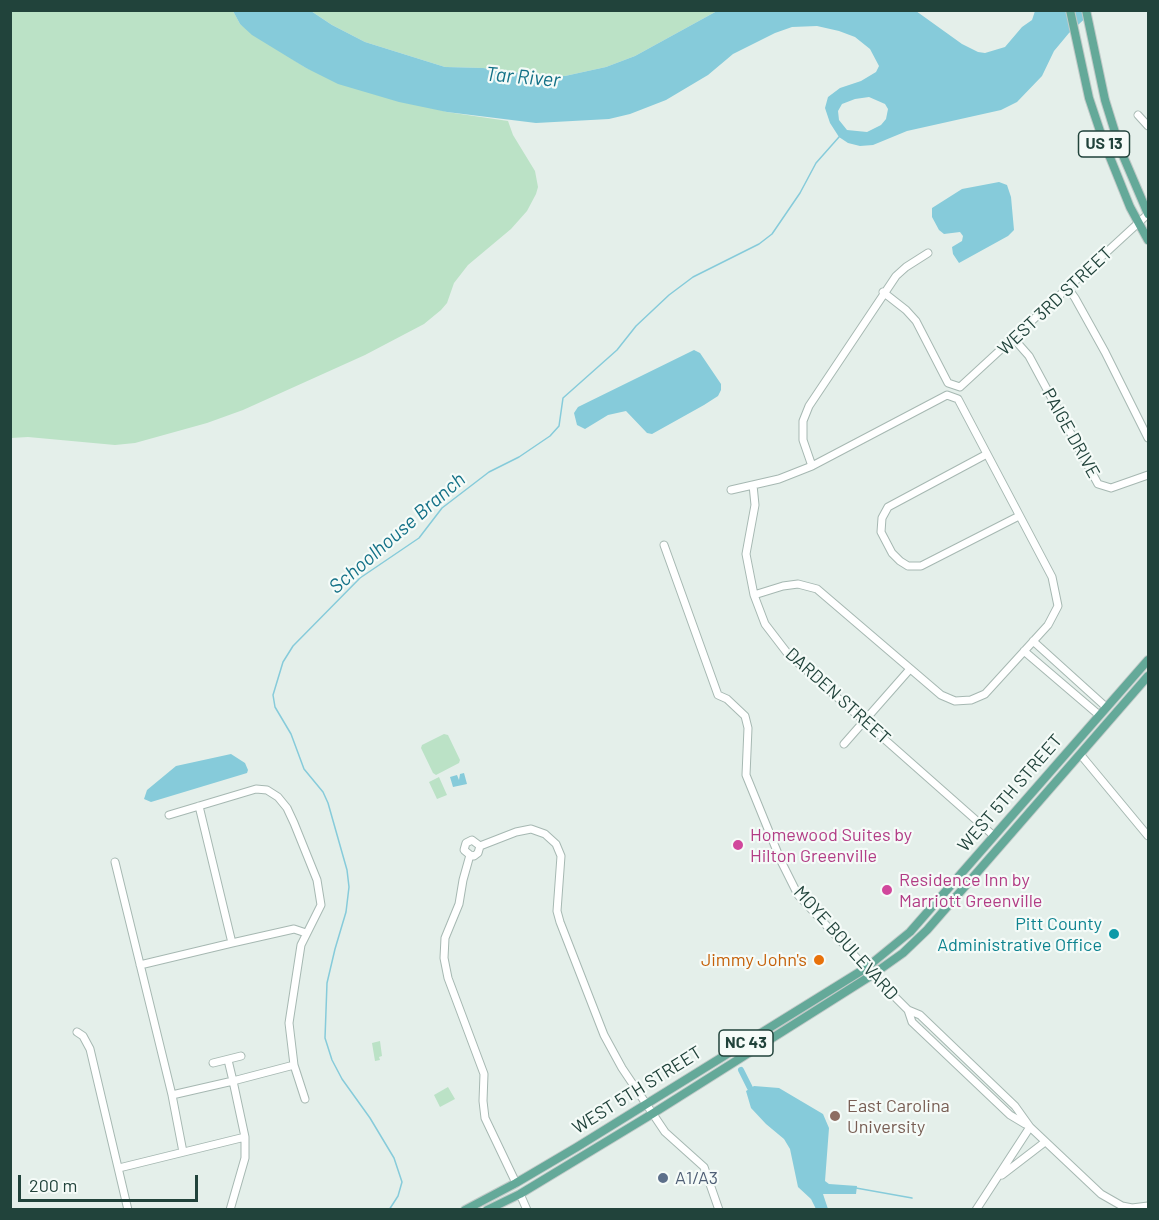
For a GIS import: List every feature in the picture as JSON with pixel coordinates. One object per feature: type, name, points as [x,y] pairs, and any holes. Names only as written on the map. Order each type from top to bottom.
[{"type":"main road","name":"US 13","points":[[1070,10],[1089,98],[1103,140],[1130,207],[1149,240]]},
{"type":"main road","name":"US 13","points":[[1086,10],[1105,100],[1121,151],[1148,214]]},
{"type":"main road","name":"WEST 5TH STREET","points":[[487,1209],[520,1194],[652,1114],[869,971],[910,932],[1149,660]]},
{"type":"main road","name":"WEST 5TH STREET","points":[[465,1209],[516,1184],[903,952],[927,930],[1149,676]]},
{"type":"main road","points":[[1058,780],[1067,763],[1108,715],[1109,711],[1106,707]]},
{"type":"main road","points":[[1009,834],[1013,823],[1045,786],[1057,765]]},
{"type":"street","points":[[1138,115],[1149,126]]},
{"type":"street","name":"WEST 3RD STREET","points":[[883,292],[916,321],[948,383],[960,387],[1148,214]]},
{"type":"street","points":[[812,466],[803,440],[803,421],[809,406],[883,292],[906,267],[928,253]]},
{"type":"street","points":[[1068,288],[1076,298],[1149,438]]},
{"type":"street","name":"PAIGE DRIVE","points":[[1014,339],[1029,356],[1098,484],[1111,488],[1149,475]]},
{"type":"street","points":[[731,490],[779,479],[812,466],[946,395],[958,399],[1052,577],[1058,606],[1048,625],[985,694],[971,700],[956,701],[941,695],[817,589],[798,584],[754,595]]},
{"type":"street","points":[[987,454],[888,507],[882,518],[881,532],[892,553],[900,561],[908,566],[921,566],[1019,516]]},
{"type":"street","name":"DARDEN STREET","points":[[753,485],[755,505],[746,554],[748,573],[765,624],[788,654],[994,836]]},
{"type":"street","name":"MOYE BOULEVARD","points":[[664,544],[718,695],[727,699],[745,716],[748,728],[746,775],[790,881],[808,906],[908,1011],[912,1022],[1010,1115],[1030,1127],[1110,1201],[1132,1208],[1149,1206]]},
{"type":"street","points":[[1033,641],[1106,707]]},
{"type":"street","points":[[1024,651],[1099,716]]},
{"type":"street","points":[[844,744],[910,669]]},
{"type":"street","points":[[1080,754],[1146,825],[1149,836]]},
{"type":"street","points":[[169,815],[256,789],[267,790],[282,802],[294,823],[317,880],[321,905],[301,945],[289,1023],[294,1065],[304,1099]]},
{"type":"street","points":[[199,806],[232,943]]},
{"type":"street","points":[[480,846],[516,832],[531,830],[545,834],[556,844],[561,856],[557,911],[604,1035],[617,1060],[665,1132],[704,1167],[715,1193],[716,1207]]},
{"type":"street","points":[[475,840],[480,846],[477,854],[470,855],[464,850],[468,841],[475,840]]},
{"type":"street","points":[[470,855],[462,880],[459,904],[446,938],[444,958],[448,980],[484,1074],[485,1118],[516,1184]]},
{"type":"street","points":[[115,862],[172,1095],[183,1152]]},
{"type":"street","points":[[140,965],[294,929],[306,933]]},
{"type":"street","points":[[77,1032],[90,1049],[128,1209]]},
{"type":"street","points":[[213,1063],[241,1056]]},
{"type":"street","points":[[228,1060],[245,1137],[245,1158],[230,1209]]},
{"type":"street","points":[[172,1095],[294,1065]]},
{"type":"street","points":[[976,1209],[1030,1127]]},
{"type":"street","points":[[119,1168],[245,1137]]},
{"type":"street","points":[[998,1178],[1045,1142]]},
{"type":"street","points":[[520,1194],[527,1209]]},
{"type":"green space","points":[[10,11],[233,11],[240,24],[306,68],[447,112],[508,121],[513,135],[535,171],[538,187],[536,194],[527,211],[511,229],[468,265],[454,283],[447,303],[441,310],[424,324],[365,355],[243,410],[207,423],[135,443],[115,445],[28,437],[11,438]]},
{"type":"green space","points":[[311,11],[717,11],[635,56],[606,67],[565,76],[534,75],[483,68],[445,67],[365,42]]},
{"type":"green space","points":[[444,734],[448,735],[460,760],[459,763],[436,775],[421,748],[422,745]]},
{"type":"green space","points":[[439,777],[447,795],[437,799],[429,782]]},
{"type":"green space","points":[[380,1041],[382,1056],[379,1057],[380,1060],[375,1061],[372,1043]]},
{"type":"green space","points":[[448,1087],[455,1099],[440,1107],[434,1095]]},
{"type":"water","name":"Tar River","points":[[233,11],[311,11],[365,42],[445,67],[483,68],[534,75],[565,76],[606,67],[635,56],[717,11],[916,11],[962,44],[985,53],[1005,47],[1022,27],[1032,20],[1035,11],[1091,11],[1054,51],[1042,76],[1017,102],[1001,110],[907,131],[873,145],[860,146],[848,143],[839,137],[830,123],[825,108],[828,97],[840,88],[861,81],[876,72],[879,66],[870,49],[855,37],[817,26],[792,27],[775,33],[733,54],[708,75],[666,100],[630,114],[609,119],[536,123],[447,112],[399,102],[338,84],[306,68],[252,35],[240,24]],"holes":[[[869,97],[885,104],[888,109],[886,119],[881,125],[867,132],[847,130],[839,120],[838,111],[842,104],[855,99]]]},
{"type":"water","points":[[999,182],[1007,185],[1011,197],[1014,230],[1008,236],[959,263],[953,254],[952,247],[962,241],[963,236],[960,232],[944,234],[939,230],[932,217],[932,208],[962,189]]},
{"type":"water","points":[[694,350],[700,353],[721,384],[718,396],[704,405],[652,434],[647,433],[626,411],[608,415],[585,429],[577,425],[574,413],[578,407]]},
{"type":"water","points":[[231,754],[245,763],[247,773],[151,802],[144,799],[147,790],[176,766]]},
{"type":"water","points":[[464,773],[467,784],[453,787],[450,777],[457,775],[459,780],[460,774]]},
{"type":"water","points":[[754,1086],[779,1088],[823,1114],[829,1128],[825,1181],[829,1184],[857,1186],[856,1194],[823,1194],[828,1209],[816,1209],[811,1199],[798,1187],[790,1149],[784,1139],[751,1108],[746,1091]]},
{"type":"waterway","name":"Schoolhouse Branch","points":[[389,1210],[398,1196],[402,1182],[394,1158],[370,1118],[342,1079],[332,1060],[325,1038],[327,983],[346,912],[349,887],[347,870],[328,803],[323,792],[304,769],[291,734],[275,707],[273,695],[283,662],[293,646],[360,578],[419,538],[442,508],[489,472],[519,457],[550,436],[559,426],[563,398],[617,350],[636,326],[669,295],[693,277],[759,244],[772,234],[800,193],[816,163],[839,137]]},
{"type":"waterway","points":[[741,1070],[750,1088]]},
{"type":"waterway","points":[[856,1188],[912,1198]]},
{"type":"place","name":"Homewood Suites by Hilton Greenville","points":[[738,845]]},
{"type":"place","name":"Residence Inn by Marriott Greenville","points":[[887,890]]},
{"type":"place","name":"Pitt County Administrative Office","points":[[1114,934]]},
{"type":"place","name":"Jimmy John's","points":[[819,960]]},
{"type":"place","name":"East Carolina University","points":[[835,1116]]},
{"type":"place","name":"A1/A3","points":[[663,1178]]}]
